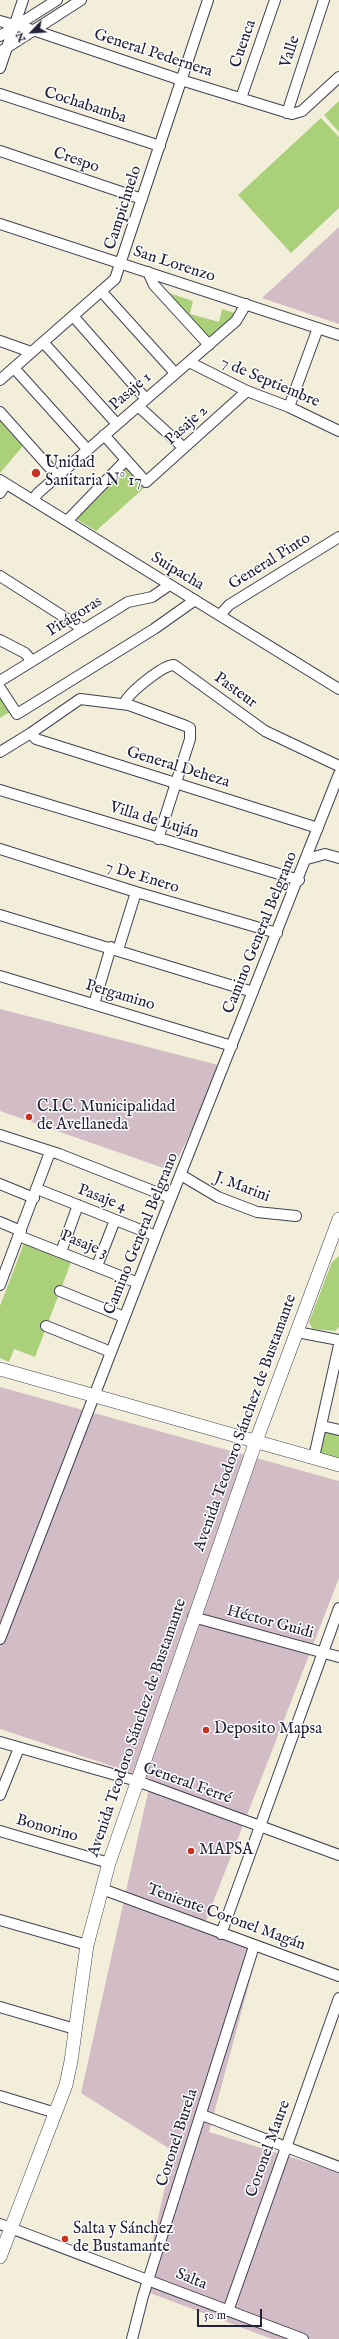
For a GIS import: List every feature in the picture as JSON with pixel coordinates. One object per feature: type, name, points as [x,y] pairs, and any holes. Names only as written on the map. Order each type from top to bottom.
[{"type":"main road","name":"Avenida Teodoro Sánchez de Bustamante","points":[[0,2257],[6,2225],[56,2113],[66,2085],[87,1945],[109,1863],[193,1617],[256,1441],[297,1332],[334,1247],[339,1219]]},
{"type":"main road","points":[[0,1369],[339,1465]]},
{"type":"street","points":[[0,68],[3,50],[15,26],[23,0]]},
{"type":"street","points":[[0,36],[57,0]]},
{"type":"street","points":[[3,50],[81,0]]},
{"type":"street","name":"Campichuelo","points":[[0,380],[115,279],[208,0]]},
{"type":"street","name":"Cuenca","points":[[241,98],[275,0]]},
{"type":"street","name":"Valle","points":[[287,112],[324,0]]},
{"type":"street","name":"General Pedernera","points":[[0,21],[33,30],[181,80],[297,114],[339,77]]},
{"type":"street","name":"Cochabamba","points":[[0,94],[160,146]]},
{"type":"street","name":"Crespo","points":[[0,151],[142,199]]},
{"type":"street","name":"San Lorenzo","points":[[0,224],[339,335]]},
{"type":"street","points":[[148,272],[154,285],[209,345]]},
{"type":"street","points":[[101,291],[175,374]]},
{"type":"street","name":"Pasaje 1","points":[[33,500],[87,449],[236,321],[246,304]]},
{"type":"street","points":[[73,316],[146,399]]},
{"type":"street","points":[[289,407],[318,328]]},
{"type":"street","points":[[0,341],[31,352]]},
{"type":"street","points":[[43,342],[117,424]]},
{"type":"street","name":"7 de Septiembre","points":[[189,362],[247,391],[289,407],[339,431]]},
{"type":"street","points":[[14,368],[87,449]]},
{"type":"street","name":"Pasaje 2","points":[[126,460],[146,482],[247,391]]},
{"type":"street","points":[[138,406],[184,448]]},
{"type":"street","points":[[0,412],[57,476]]},
{"type":"street","points":[[67,521],[126,460],[104,435]]},
{"type":"street","points":[[0,493],[3,482]]},
{"type":"street","name":"Suipacha","points":[[3,482],[168,586],[220,615],[339,690]]},
{"type":"street","name":"General Pinto","points":[[220,615],[229,605],[339,537]]},
{"type":"street","points":[[0,576],[84,629]]},
{"type":"street","name":"Pitágoras","points":[[0,682],[128,602],[152,598],[168,586]]},
{"type":"street","points":[[0,688],[17,714],[154,629],[195,600]]},
{"type":"street","points":[[0,640],[26,653],[32,661]]},
{"type":"street","name":"Pasteur","points":[[124,704],[130,694],[136,689],[168,666],[174,665],[265,730],[339,766]]},
{"type":"street","points":[[0,752],[31,734],[76,701],[85,699],[115,705],[124,704],[190,728],[190,739],[158,839]]},
{"type":"street","name":"General Deheza","points":[[31,734],[36,739],[318,828]]},
{"type":"street","name":"Camino General Belgrano","points":[[0,1639],[124,1317],[299,880],[339,774]]},
{"type":"street","name":"Villa de Luján","points":[[0,790],[158,839],[299,880]]},
{"type":"street","name":"7 De Enero","points":[[0,849],[136,892],[277,933]]},
{"type":"street","points":[[307,859],[325,854],[339,858]]},
{"type":"street","points":[[94,1004],[136,892]]},
{"type":"street","points":[[0,915],[253,992]]},
{"type":"street","name":"Pergamino","points":[[0,976],[232,1046]]},
{"type":"street","points":[[0,1135],[50,1152],[171,1198]]},
{"type":"street","points":[[0,1285],[36,1194],[50,1152]]},
{"type":"street","name":"J. Marini","points":[[181,1175],[218,1197],[257,1212],[296,1216]]},
{"type":"street","name":"Pasaje 4","points":[[0,1184],[78,1205],[156,1236]]},
{"type":"street","points":[[61,1252],[78,1205]]},
{"type":"street","points":[[97,1266],[115,1220]]},
{"type":"street","name":"Pasaje 3","points":[[0,1222],[20,1234],[138,1283]]},
{"type":"street","points":[[60,1291],[124,1317]]},
{"type":"street","points":[[46,1326],[111,1352]]},
{"type":"street","points":[[297,1332],[339,1340]]},
{"type":"street","points":[[314,1457],[339,1345]]},
{"type":"street","points":[[322,1426],[339,1430]]},
{"type":"street","points":[[221,1934],[339,1608]]},
{"type":"street","name":"Héctor Guidi","points":[[193,1617],[339,1657]]},
{"type":"street","name":"General Ferré","points":[[0,1742],[137,1781],[339,1855]]},
{"type":"street","points":[[0,1795],[19,1748]]},
{"type":"street","name":"Bonorino","points":[[0,1831],[109,1863]]},
{"type":"street","name":"Teniente Coronel Magán","points":[[102,1889],[221,1934],[339,1976]]},
{"type":"street","points":[[0,1920],[87,1945]]},
{"type":"street","name":"Coronel Burela","points":[[132,2339],[149,2279],[202,2115],[254,1946]]},
{"type":"street","name":"Coronel Maure","points":[[228,2311],[339,1998]]},
{"type":"street","points":[[0,2008],[75,2030]]},
{"type":"street","points":[[0,2096],[56,2113]]},
{"type":"street","points":[[202,2115],[339,2167]]},
{"type":"street","name":"Salta","points":[[6,2225],[303,2339]]},
{"type":"shaded area","points":[[339,227],[339,324],[262,298]]},
{"type":"shaded area","points":[[0,1009],[222,1066],[172,1171],[0,1111]]},
{"type":"shaded area","points":[[0,1387],[339,1481],[339,1578],[202,1931],[260,1943],[209,2132],[339,2172],[339,2339],[272,2339],[142,2290],[173,2151],[81,2093],[151,1779],[0,1729]]},
{"type":"green space","points":[[339,101],[339,132],[324,115]]},
{"type":"green space","points":[[321,118],[339,137],[339,208],[291,253],[238,195]]},
{"type":"green space","points":[[163,291],[193,301],[190,314],[219,322],[222,309],[235,313],[233,319],[208,341]]},
{"type":"green space","points":[[0,418],[23,446],[0,473]]},
{"type":"green space","points":[[126,465],[145,487],[96,531],[75,518]]},
{"type":"green space","points":[[0,696],[10,712],[0,718]]},
{"type":"green space","points":[[26,1238],[73,1257],[35,1357],[14,1349],[9,1362],[0,1358],[0,1306]]},
{"type":"green space","points":[[339,1256],[339,1327],[335,1331],[313,1329],[309,1322],[332,1262]]},
{"type":"green space","points":[[322,1426],[339,1430],[339,1465],[314,1457]]},
{"type":"place","name":"Unidad Sanitaria N° 17","points":[[36,473]]},
{"type":"place","name":"C.I.C. Municipalidad de Avellaneda","points":[[29,1117]]},
{"type":"place","name":"Deposito Mapsa","points":[[206,1730]]},
{"type":"place","name":"MAPSA","points":[[191,1851]]},
{"type":"place","name":"Salta y Sánchez de Bustamante","points":[[65,2239]]}]
